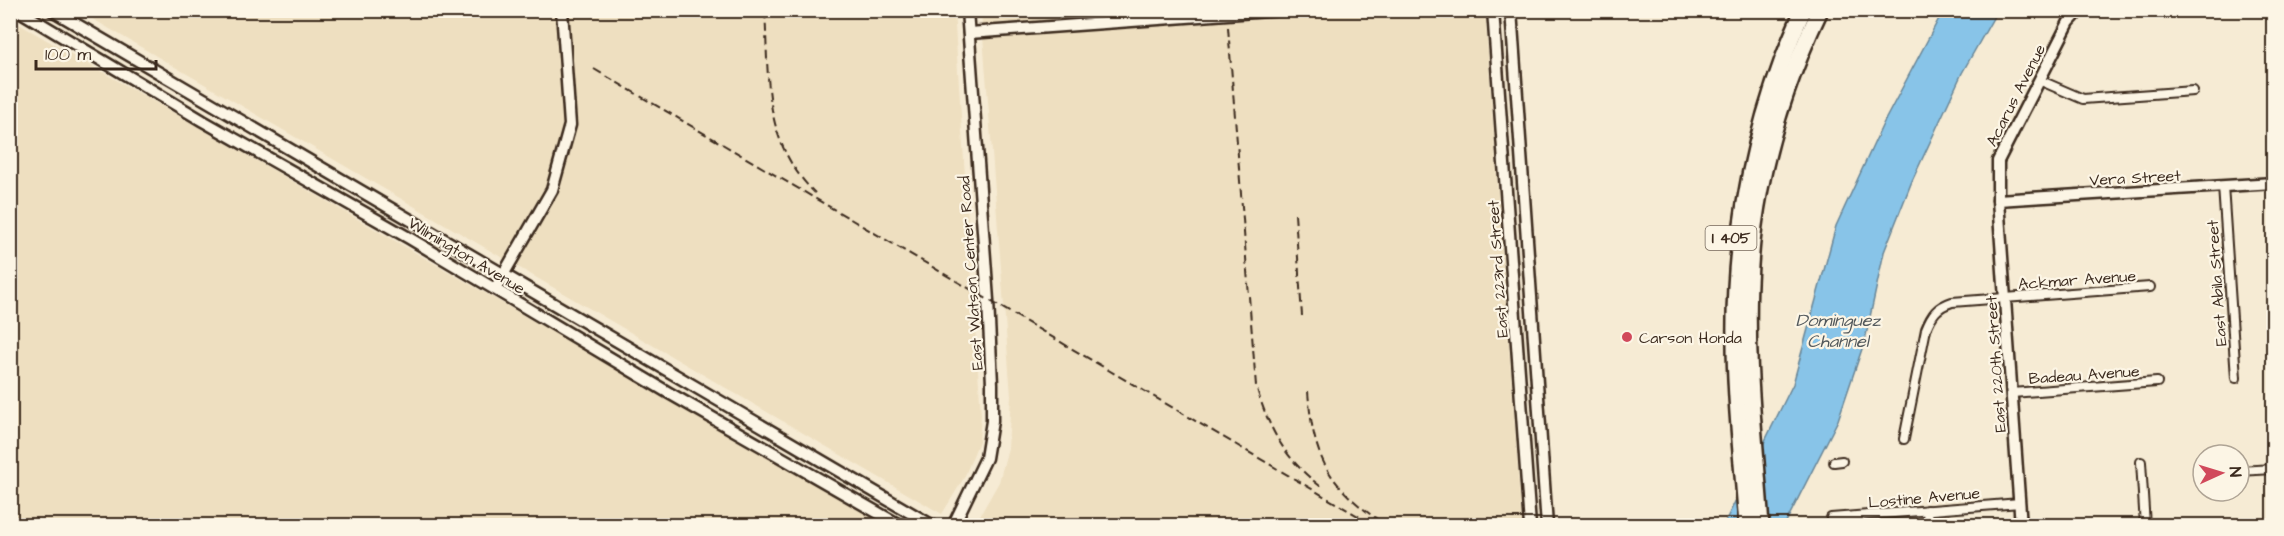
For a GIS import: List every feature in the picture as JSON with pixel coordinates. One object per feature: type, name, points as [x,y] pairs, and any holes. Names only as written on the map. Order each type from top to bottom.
[{"type":"highway","name":"I 405","points":[[1740,523],[1725,328],[1728,266],[1734,212],[1756,113],[1794,10]]},
{"type":"highway","points":[[1740,523],[1748,447],[1735,344],[1738,258],[1745,198],[1764,116],[1803,10]]},
{"type":"highway","points":[[1753,525],[1740,345],[1741,267],[1752,188],[1765,133],[1784,73],[1810,10]]},
{"type":"highway","name":"I 405","points":[[1761,525],[1748,447],[1750,264],[1756,215],[1770,145],[1790,82],[1820,10]]},
{"type":"main road","name":"Wilmington Avenue","points":[[18,10],[203,121],[495,289],[674,396],[901,525]]},
{"type":"main road","name":"Wilmington Avenue","points":[[52,10],[933,525]]},
{"type":"main road","points":[[495,289],[502,273],[552,190],[570,124],[562,10]]},
{"type":"main road","name":"East Watson Center Road","points":[[953,525],[986,458],[992,420],[988,300],[967,10]]},
{"type":"main road","points":[[969,33],[1283,10]]},
{"type":"main road","name":"East 223rd Street","points":[[1493,10],[1530,525]]},
{"type":"main road","name":"East 223rd Street","points":[[1510,10],[1547,525]]},
{"type":"main road","name":"Acarus Avenue","points":[[1998,200],[1998,161],[2069,22],[2080,10]]},
{"type":"main road","name":"Vera Street","points":[[1998,200],[2274,183]]},
{"type":"main road","name":"East 220th Street","points":[[1998,200],[2021,525]]},
{"type":"street","points":[[2039,81],[2083,99],[2193,91]]},
{"type":"street","name":"East Abila Street","points":[[2223,186],[2235,378]]},
{"type":"street","name":"Ackmar Avenue","points":[[1904,439],[1930,317],[1937,309],[1952,302],[2150,287]]},
{"type":"street","name":"Badeau Avenue","points":[[2012,393],[2157,382]]},
{"type":"street","points":[[2141,462],[2145,525]]},
{"type":"street","points":[[2251,470],[2274,469]]},
{"type":"street","name":"Lostine Avenue","points":[[1832,521],[2020,502]]},
{"type":"street","points":[[1927,510],[1928,525]]},
{"type":"shaded area","points":[[79,11],[954,11],[981,415],[979,441],[964,478],[942,514]]},
{"type":"shaded area","points":[[981,11],[1485,11],[1522,525],[974,526],[999,482],[1008,448],[1011,396]]},
{"type":"shaded area","points":[[10,19],[235,148],[885,525],[11,525]]},
{"type":"water","name":"Dominguez Channel","points":[[1943,11],[1997,11],[1962,73],[1912,181],[1884,252],[1865,340],[1838,420],[1784,526],[1723,526],[1793,384],[1836,226],[1883,124]]},
{"type":"railway","points":[[765,10],[769,85],[777,130],[785,152],[798,173],[815,193]]},
{"type":"railway","points":[[1228,27],[1256,386],[1266,416],[1279,442],[1297,465],[1320,486]]},
{"type":"railway","points":[[594,69],[1375,526]]},
{"type":"railway","points":[[1295,214],[1302,316]]},
{"type":"railway","points":[[1308,391],[1314,436],[1328,470],[1351,498],[1387,526]]},
{"type":"place","name":"Carson Honda","points":[[1627,337]]}]
